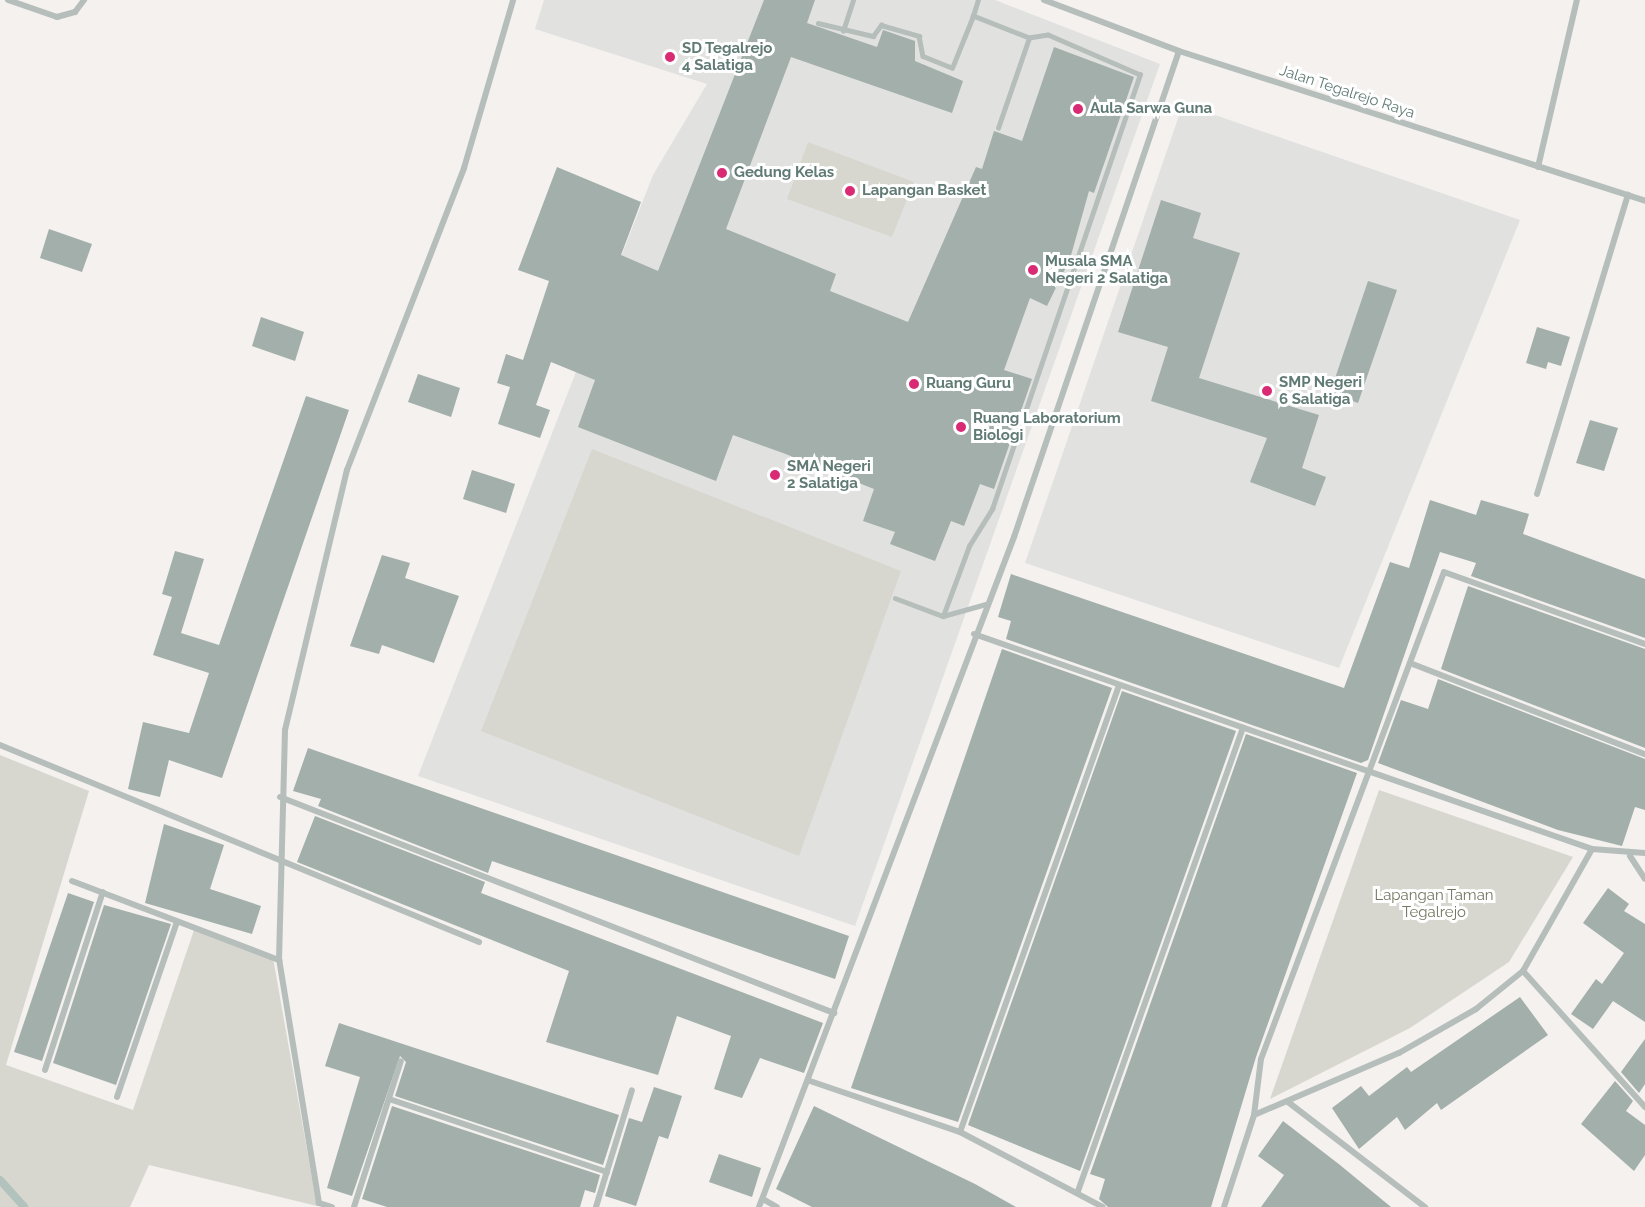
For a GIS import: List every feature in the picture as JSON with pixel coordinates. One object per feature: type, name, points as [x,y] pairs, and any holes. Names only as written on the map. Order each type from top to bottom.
[{"type":"street","points":[[8,0],[57,17],[75,12],[84,0]]},
{"type":"street","points":[[332,1207],[319,1205],[279,960],[280,797],[285,730],[347,470],[464,168],[513,0]]},
{"type":"street","name":"Jalan Tegalrejo Raya","points":[[1044,0],[1179,51],[1645,201]]},
{"type":"street","points":[[1538,167],[1577,0]]},
{"type":"street","points":[[759,1207],[810,1081],[974,634],[1014,537],[1179,51]]},
{"type":"street","points":[[1537,494],[1628,195]]},
{"type":"street","points":[[1224,1207],[1254,1115],[1262,1059],[1447,569],[1645,644]]},
{"type":"street","points":[[974,634],[1592,849],[1629,856],[1645,853]]},
{"type":"street","points":[[1410,663],[1645,754]]},
{"type":"street","points":[[960,1132],[1119,685]]},
{"type":"street","points":[[1078,1191],[1244,728]]},
{"type":"street","points":[[0,745],[279,864],[479,942]]},
{"type":"street","points":[[280,797],[834,1014]]},
{"type":"street","points":[[1254,1115],[1399,1053],[1476,1009],[1523,970],[1592,849]]},
{"type":"street","points":[[1629,856],[1645,879]]},
{"type":"street","points":[[72,881],[279,960]]},
{"type":"street","points":[[45,1070],[104,892]]},
{"type":"street","points":[[117,1097],[177,922]]},
{"type":"street","points":[[1523,970],[1645,1107]]},
{"type":"street","points":[[354,1207],[401,1061]]},
{"type":"street","points":[[810,1081],[960,1132],[1078,1191],[1103,1207]]},
{"type":"street","points":[[596,1207],[632,1090]]},
{"type":"street","points":[[389,1099],[607,1172]]},
{"type":"street","points":[[1288,1102],[1425,1207]]},
{"type":"street","points":[[763,1199],[777,1207]]},
{"type":"lane","points":[[843,31],[853,0]]},
{"type":"lane","points":[[818,23],[843,31],[873,36],[881,25],[919,36],[923,56],[952,68],[978,0]]},
{"type":"lane","points":[[943,616],[969,546],[992,510],[1140,75],[1048,35],[1029,38],[973,16]]},
{"type":"lane","points":[[998,128],[1029,38]]},
{"type":"lane","points":[[895,598],[943,616],[986,604]]},
{"type":"shaded area","name":"SMA Negeri 2 Salatiga","points":[[544,0],[995,0],[1160,64],[855,926],[418,776],[653,175],[707,84],[535,29]]},
{"type":"shaded area","name":"SMP Negeri 6 Salatiga","points":[[1183,104],[1520,220],[1339,668],[1025,563]]},
{"type":"green space","name":"Lapangan Basket","points":[[808,142],[914,182],[892,237],[787,199]]},
{"type":"green space","points":[[592,449],[901,571],[799,856],[481,731]]},
{"type":"green space","points":[[0,755],[89,791],[6,1065],[133,1110],[194,930],[273,958],[317,1206],[149,1165],[130,1207],[0,1207]]},
{"type":"green space","name":"Lapangan Taman Tegalrejo","points":[[1379,790],[1573,857],[1509,962],[1410,1028],[1270,1099]]},
{"type":"building","points":[[764,0],[815,0],[807,23],[877,47],[883,30],[915,41],[915,61],[963,81],[952,113],[791,57],[726,229],[836,274],[830,291],[908,322],[976,167],[982,169],[994,131],[1022,141],[1054,47],[1134,77],[1094,193],[1089,191],[1070,259],[1047,306],[1030,298],[1004,370],[1032,379],[994,489],[980,484],[964,526],[951,521],[935,561],[890,544],[895,532],[863,521],[874,489],[783,453],[733,435],[716,481],[578,427],[595,380],[551,362],[536,405],[550,410],[540,438],[498,424],[510,387],[497,383],[506,354],[523,360],[549,281],[518,270],[557,167],[641,202],[621,255],[658,271]]},
{"type":"building","points":[[1161,200],[1201,213],[1193,238],[1240,253],[1199,378],[1319,415],[1302,468],[1326,477],[1315,506],[1250,482],[1267,438],[1151,401],[1168,347],[1118,332]]},
{"type":"building","points":[[49,229],[92,244],[82,272],[40,258]]},
{"type":"building","points":[[1368,281],[1397,290],[1358,403],[1330,393]]},
{"type":"building","points":[[261,317],[304,332],[295,361],[252,346]]},
{"type":"building","points":[[1537,327],[1570,337],[1561,366],[1548,362],[1546,369],[1526,363]]},
{"type":"building","points":[[418,374],[460,388],[451,417],[408,402]]},
{"type":"building","points":[[306,396],[349,410],[222,778],[169,760],[160,797],[128,789],[143,722],[189,733],[209,673],[153,655],[172,597],[162,594],[175,551],[204,559],[181,633],[219,645]]},
{"type":"building","points":[[1590,420],[1618,428],[1604,471],[1576,463]]},
{"type":"building","points":[[472,470],[515,484],[506,513],[463,499]]},
{"type":"building","points":[[1430,500],[1476,515],[1481,500],[1529,514],[1523,534],[1645,579],[1645,638],[1471,576],[1476,563],[1440,552],[1368,760],[1361,763],[1006,639],[1011,621],[998,617],[1011,574],[1344,688],[1390,562],[1409,568]]},
{"type":"building","points":[[382,555],[410,563],[405,578],[459,596],[434,663],[382,645],[379,654],[350,646]]},
{"type":"building","points":[[1468,586],[1645,649],[1645,748],[1441,669]]},
{"type":"building","points":[[1002,649],[1112,688],[958,1122],[851,1088]]},
{"type":"building","points":[[1438,679],[1645,759],[1645,810],[1635,807],[1622,846],[1558,830],[1378,763],[1401,700],[1428,709]]},
{"type":"building","points":[[1122,691],[1236,731],[1080,1171],[968,1125]]},
{"type":"building","points":[[1246,734],[1357,773],[1256,1057],[1211,1207],[1108,1207],[1099,1199],[1105,1179],[1090,1174]]},
{"type":"building","points":[[308,748],[849,936],[835,979],[492,861],[488,873],[318,806],[321,799],[293,791]]},
{"type":"building","points":[[315,816],[485,882],[481,893],[823,1023],[804,1073],[760,1058],[742,1098],[714,1089],[731,1036],[677,1016],[658,1075],[546,1042],[569,971],[297,862]]},
{"type":"building","points":[[164,824],[224,845],[210,889],[261,906],[252,934],[145,903]]},
{"type":"building","points":[[1608,888],[1629,904],[1624,911],[1645,924],[1645,1022],[1613,1001],[1593,1029],[1571,1014],[1596,979],[1602,984],[1624,953],[1583,923]]},
{"type":"building","points":[[68,893],[94,902],[42,1061],[14,1052]]},
{"type":"building","points":[[104,905],[171,924],[116,1085],[53,1063]]},
{"type":"building","points":[[1520,997],[1548,1035],[1441,1110],[1437,1103],[1405,1130],[1397,1117],[1359,1149],[1332,1108],[1361,1086],[1369,1096],[1407,1067],[1411,1072]]},
{"type":"building","points":[[339,1023],[619,1115],[603,1165],[395,1096],[406,1062],[400,1056],[352,1196],[327,1188],[360,1077],[325,1066]]},
{"type":"building","points":[[1645,1039],[1645,1084],[1639,1093],[1621,1072]]},
{"type":"building","points":[[1615,1081],[1633,1101],[1626,1111],[1645,1125],[1645,1155],[1634,1171],[1581,1124]]},
{"type":"building","points":[[654,1087],[682,1096],[668,1139],[659,1136],[636,1206],[605,1196],[629,1118],[642,1122]]},
{"type":"building","points":[[392,1106],[600,1175],[595,1193],[585,1190],[580,1207],[387,1207],[362,1199]]},
{"type":"building","points":[[814,1106],[975,1184],[1016,1207],[812,1207],[776,1189]]},
{"type":"building","points":[[1283,1121],[1391,1207],[1261,1207],[1284,1175],[1258,1156]]},
{"type":"building","points":[[719,1154],[761,1168],[752,1197],[709,1182]]},
{"type":"waterway","points":[[0,1180],[24,1207]]},
{"type":"place","name":"SD Tegalrejo 4 Salatiga","points":[[670,57]]},
{"type":"place","name":"Aula Sarwa Guna","points":[[1078,109]]},
{"type":"place","name":"Gedung Kelas","points":[[722,173]]},
{"type":"place","name":"Lapangan Basket","points":[[850,191]]},
{"type":"place","name":"Musala SMA Negeri 2 Salatiga","points":[[1033,270]]},
{"type":"place","name":"Ruang Guru","points":[[914,384]]},
{"type":"place","name":"SMP Negeri 6 Salatiga","points":[[1267,391]]},
{"type":"place","name":"Ruang Laboratorium Biologi","points":[[961,427]]},
{"type":"place","name":"SMA Negeri 2 Salatiga","points":[[775,475]]}]
